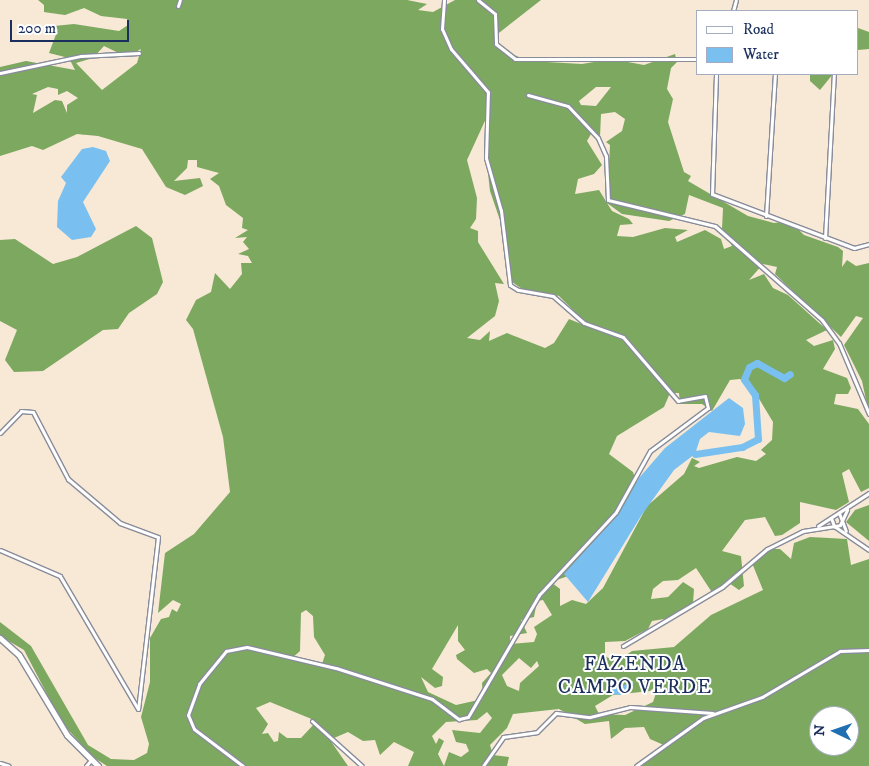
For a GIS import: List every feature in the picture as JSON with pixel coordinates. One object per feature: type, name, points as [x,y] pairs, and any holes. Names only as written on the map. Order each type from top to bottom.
[{"type":"main road","points":[[0,638],[20,655],[52,713],[88,764],[98,766]]},
{"type":"street","points":[[178,6],[180,0]]},
{"type":"street","points":[[478,0],[495,14],[496,44],[515,59],[696,59]]},
{"type":"street","points":[[243,766],[194,729],[188,715],[199,684],[226,652],[246,647],[336,668],[432,699],[459,720],[468,717],[539,595],[616,512],[650,451],[708,408],[705,396],[678,401],[623,337],[584,323],[553,296],[518,290],[510,285],[501,211],[486,158],[488,92],[451,50],[442,29],[443,1]]},
{"type":"street","points":[[0,73],[73,57],[139,53]]},
{"type":"street","points":[[716,75],[712,194],[854,248],[869,244]]},
{"type":"street","points":[[766,216],[775,75]]},
{"type":"street","points":[[825,238],[834,75]]},
{"type":"street","points":[[528,95],[568,106],[598,138],[606,156],[608,200],[715,226],[822,320],[839,343],[869,414]]},
{"type":"street","points":[[0,433],[21,411],[33,412],[68,479],[120,523],[158,537],[138,708],[132,704],[60,576],[0,550]]},
{"type":"street","points":[[623,646],[722,587],[748,561],[817,527],[847,510],[869,493]]},
{"type":"street","points":[[834,526],[842,520],[847,510]]},
{"type":"street","points":[[839,513],[847,532]]},
{"type":"street","points":[[831,518],[834,526]]},
{"type":"street","points":[[817,527],[834,526],[847,532],[869,550]]},
{"type":"street","points":[[636,766],[713,713],[762,697],[840,651],[869,650]]},
{"type":"street","points":[[483,766],[503,737],[537,732],[556,713],[590,717],[630,707],[713,713]]},
{"type":"street","points":[[312,721],[362,766]]},
{"type":"street","points":[[0,763],[9,766]]},
{"type":"green space","points":[[38,0],[407,0],[427,4],[418,10],[433,12],[455,0],[541,0],[495,36],[499,49],[529,61],[582,64],[612,59],[644,65],[675,54],[677,62],[671,68],[667,89],[673,99],[668,122],[684,172],[691,176],[688,181],[748,216],[774,223],[790,221],[804,235],[838,247],[843,251],[842,267],[847,260],[856,266],[869,263],[869,414],[862,381],[844,345],[863,318],[856,316],[841,337],[775,274],[777,267],[763,264],[749,280],[764,274],[773,288],[788,295],[827,330],[806,340],[814,346],[833,340],[835,349],[823,369],[847,378],[851,388],[848,394],[836,394],[834,404],[858,409],[869,424],[869,488],[861,492],[849,469],[842,473],[849,502],[836,510],[800,502],[800,523],[782,535],[775,536],[765,517],[745,520],[722,551],[741,556],[744,586],[739,590],[729,583],[713,594],[696,568],[678,580],[663,581],[653,589],[651,599],[668,597],[683,582],[694,589],[693,603],[670,618],[652,621],[648,629],[625,641],[605,642],[605,656],[616,662],[632,651],[674,647],[711,615],[763,590],[752,563],[768,549],[780,549],[791,559],[794,543],[810,537],[847,539],[851,565],[869,559],[869,766],[640,766],[666,746],[650,739],[644,727],[625,728],[611,739],[609,721],[585,724],[559,709],[513,714],[507,728],[490,745],[493,755],[509,757],[507,766],[444,766],[408,766],[414,752],[394,742],[380,755],[375,740],[363,741],[348,732],[334,738],[321,727],[348,766],[107,766],[93,757],[62,723],[24,650],[0,636],[0,622],[31,646],[88,745],[111,759],[134,760],[147,753],[149,744],[141,717],[150,682],[150,638],[161,619],[169,617],[172,609],[177,612],[181,604],[173,600],[158,613],[165,553],[194,534],[230,492],[223,437],[193,329],[186,320],[196,300],[211,292],[215,273],[230,289],[242,274],[241,263],[252,263],[248,256],[238,254],[249,249],[243,242],[247,237],[235,238],[248,230],[242,228],[243,218],[226,205],[219,186],[210,179],[219,173],[197,167],[197,160],[188,160],[187,168],[174,181],[200,178],[203,186],[185,195],[166,187],[142,149],[98,136],[77,134],[43,150],[32,146],[0,156],[0,67],[26,61],[75,70],[69,58],[49,53],[58,29],[45,34],[54,26],[74,24],[119,31],[128,25],[127,19],[101,16],[84,8],[65,15],[44,12],[44,5]],"holes":[[[104,46],[127,57],[141,49],[137,63],[102,90],[76,63],[93,58]],[[48,87],[58,89],[58,95],[67,91],[78,98],[67,105],[67,113],[62,101],[55,100],[33,113],[37,95],[32,94]],[[596,87],[611,87],[596,106],[581,105],[579,101]],[[489,112],[485,147],[490,191],[503,229],[508,279],[522,289],[559,296],[591,328],[569,319],[554,343],[545,348],[507,333],[489,341],[490,331],[480,340],[467,338],[495,316],[499,301],[495,283],[504,284],[478,242],[478,231],[470,228],[476,219],[477,198],[467,160]],[[615,112],[625,119],[622,131],[606,142],[610,145],[607,203],[599,190],[575,194],[578,179],[594,174],[602,165],[587,141],[591,134],[600,137],[601,114]],[[689,195],[723,208],[722,229],[732,246],[724,249],[721,239],[705,230],[677,242],[675,237],[688,230],[665,228],[633,237],[617,236],[620,225],[633,224],[629,219],[612,211],[607,203],[622,214],[669,221],[685,214]],[[740,379],[755,392],[773,422],[772,440],[761,450],[766,454],[756,461],[737,457],[699,468],[694,466],[700,462],[692,458],[684,474],[647,506],[603,588],[586,604],[572,600],[560,606],[560,589],[551,582],[571,575],[639,490],[633,472],[609,454],[617,436],[664,407],[670,393],[679,393],[680,404],[702,404],[712,411],[730,380]],[[543,600],[552,615],[534,627],[537,634],[534,642],[510,644],[510,636],[527,633],[521,620],[534,617],[537,601]],[[306,610],[313,616],[314,637],[325,655],[322,664],[290,660],[300,651],[301,613]],[[458,625],[458,641],[465,650],[456,655],[457,659],[474,673],[487,669],[491,673],[482,683],[483,699],[456,705],[428,692],[421,677],[435,688],[442,686],[443,677],[432,669]],[[519,658],[531,668],[537,661],[539,666],[520,683],[519,691],[507,686],[502,675]],[[659,684],[653,702],[625,715],[599,714],[595,706],[613,695],[650,691]],[[270,702],[314,720],[315,723],[301,738],[287,738],[279,732],[278,741],[274,742],[268,733],[262,734],[268,724],[256,708]],[[487,712],[492,718],[480,733],[452,730],[456,742],[466,744],[469,751],[461,757],[449,752],[444,766],[438,754],[444,741],[439,738],[436,744],[432,736],[446,722],[477,720]]]},
{"type":"green space","points":[[859,28],[869,32],[869,49],[859,50]]},
{"type":"green space","points":[[810,75],[832,75],[820,90],[810,81]]},
{"type":"green space","points":[[136,226],[152,238],[163,282],[157,294],[129,313],[118,329],[103,330],[43,371],[14,372],[5,360],[17,330],[0,321],[0,240],[15,239],[53,264],[77,257]]},
{"type":"green space","points":[[869,505],[869,541],[846,522],[855,510]]},
{"type":"water","points":[[93,147],[106,151],[110,161],[83,202],[96,229],[91,237],[72,240],[57,227],[58,201],[66,183],[61,177],[82,149]]},
{"type":"water","points":[[729,398],[743,408],[745,424],[740,436],[709,432],[700,439],[695,454],[674,470],[641,516],[588,602],[564,574],[620,512],[639,478],[665,448]]},
{"type":"water","points":[[634,683],[621,695],[611,694],[610,688]]},
{"type":"waterway","points":[[695,454],[742,447],[758,439],[755,395],[744,379],[749,367],[757,363],[784,378],[790,374]]},
{"type":"district","name":"FAZENDA CAMPO VERDE","points":[[635,676]]}]
